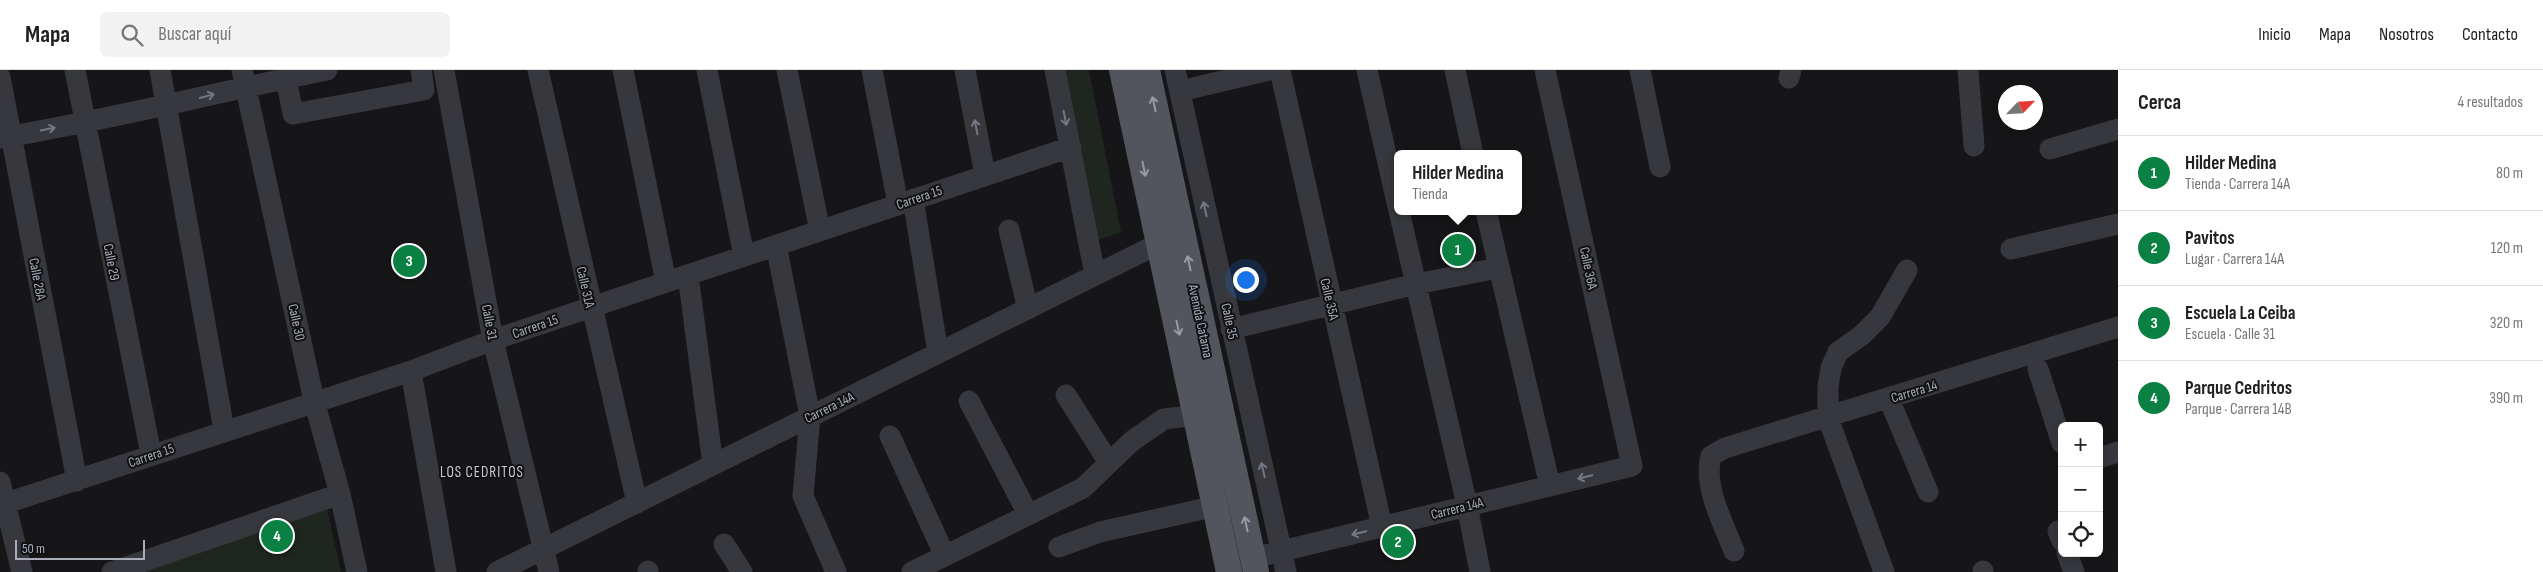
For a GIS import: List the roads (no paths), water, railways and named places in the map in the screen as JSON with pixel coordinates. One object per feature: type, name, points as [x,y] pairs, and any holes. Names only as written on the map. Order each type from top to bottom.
[{"type":"main road","name":"Avenida Catama","points":[[1122,70],[1229,572]]},
{"type":"main road","name":"Avenida Catama","points":[[1146,70],[1255,565]]},
{"type":"street","name":"Calle 29","points":[[75,70],[151,454]]},
{"type":"street","points":[[160,70],[224,430]]},
{"type":"street","points":[[5,137],[167,106],[244,78],[286,78],[327,70]]},
{"type":"street","points":[[286,78],[293,114],[424,90],[421,70]]},
{"type":"street","name":"Calle 31","points":[[444,70],[493,340],[549,572]]},
{"type":"street","name":"Calle 31A","points":[[538,70],[590,308],[637,504]]},
{"type":"street","points":[[623,70],[666,282]]},
{"type":"street","points":[[707,70],[744,256]]},
{"type":"street","points":[[787,70],[820,231]]},
{"type":"street","points":[[872,70],[906,202],[938,353]]},
{"type":"street","points":[[965,70],[985,175]]},
{"type":"street","points":[[1055,70],[1095,275]]},
{"type":"street","name":"Calle 35","points":[[1175,70],[1283,562]]},
{"type":"street","points":[[1180,91],[1268,70]]},
{"type":"street","name":"Calle 35A","points":[[1280,70],[1382,527]]},
{"type":"street","points":[[1367,70],[1394,189]]},
{"type":"street","points":[[1455,70],[1472,150]]},
{"type":"street","name":"Calle 36A","points":[[1545,70],[1632,466]]},
{"type":"street","points":[[1640,70],[1660,167]]},
{"type":"street","points":[[1968,70],[1974,146]]},
{"type":"street","name":"Calle 28A","points":[[0,77],[5,137],[77,482]]},
{"type":"street","name":"Calle 30","points":[[244,78],[314,401],[340,494],[357,572]]},
{"type":"street","points":[[2050,149],[2118,129]]},
{"type":"street","name":"Carrera 15","points":[[2,504],[77,482],[151,454],[412,371],[493,340],[1070,146]]},
{"type":"street","points":[[1400,215],[1467,505],[1480,572]]},
{"type":"street","points":[[1487,215],[1550,486]]},
{"type":"street","points":[[2012,249],[2118,224]]},
{"type":"street","points":[[1009,230],[1028,309]]},
{"type":"street","name":"Carrera 14A","points":[[497,572],[1160,243]]},
{"type":"street","points":[[776,245],[810,416],[809,452],[803,496],[836,572]]},
{"type":"street","points":[[1231,329],[1416,284],[1498,268]]},
{"type":"street","points":[[1884,572],[1828,418],[1828,387],[1831,368],[1838,352],[1862,336],[1880,317],[1907,270]]},
{"type":"street","points":[[688,275],[713,464]]},
{"type":"street","name":"Carrera 14","points":[[1734,551],[1710,487],[1708,469],[1711,456],[1725,448],[1828,418],[2118,326]]},
{"type":"street","points":[[2038,369],[2058,431]]},
{"type":"street","points":[[412,371],[446,572]]},
{"type":"street","points":[[1066,395],[1108,463]]},
{"type":"street","points":[[1889,399],[1928,492]]},
{"type":"street","points":[[969,402],[1028,514]]},
{"type":"street","points":[[912,572],[1082,488],[1132,441],[1164,419],[1197,415]]},
{"type":"street","points":[[890,436],[945,556]]},
{"type":"street","points":[[2103,457],[2118,452]]},
{"type":"street","name":"Carrera 14A","points":[[1255,565],[1283,562],[1382,527],[1632,466]]},
{"type":"street","points":[[0,482],[2,504],[22,572]]},
{"type":"street","points":[[112,572],[340,494]]},
{"type":"street","points":[[1059,547],[1100,532],[1216,506]]},
{"type":"street","points":[[724,544],[742,572]]},
{"type":"street","points":[[2068,557],[2074,572]]},
{"type":"place","name":"Hilder Medina","points":[[1458,250]]},
{"type":"place","name":"Escuela La Ceiba","points":[[409,261]]},
{"type":"place","name":"Parque Cedritos","points":[[277,536]]},
{"type":"place","name":"Pavitos","points":[[1398,542]]},
{"type":"district","name":"LOS CEDRITOS","points":[[482,472]]}]
